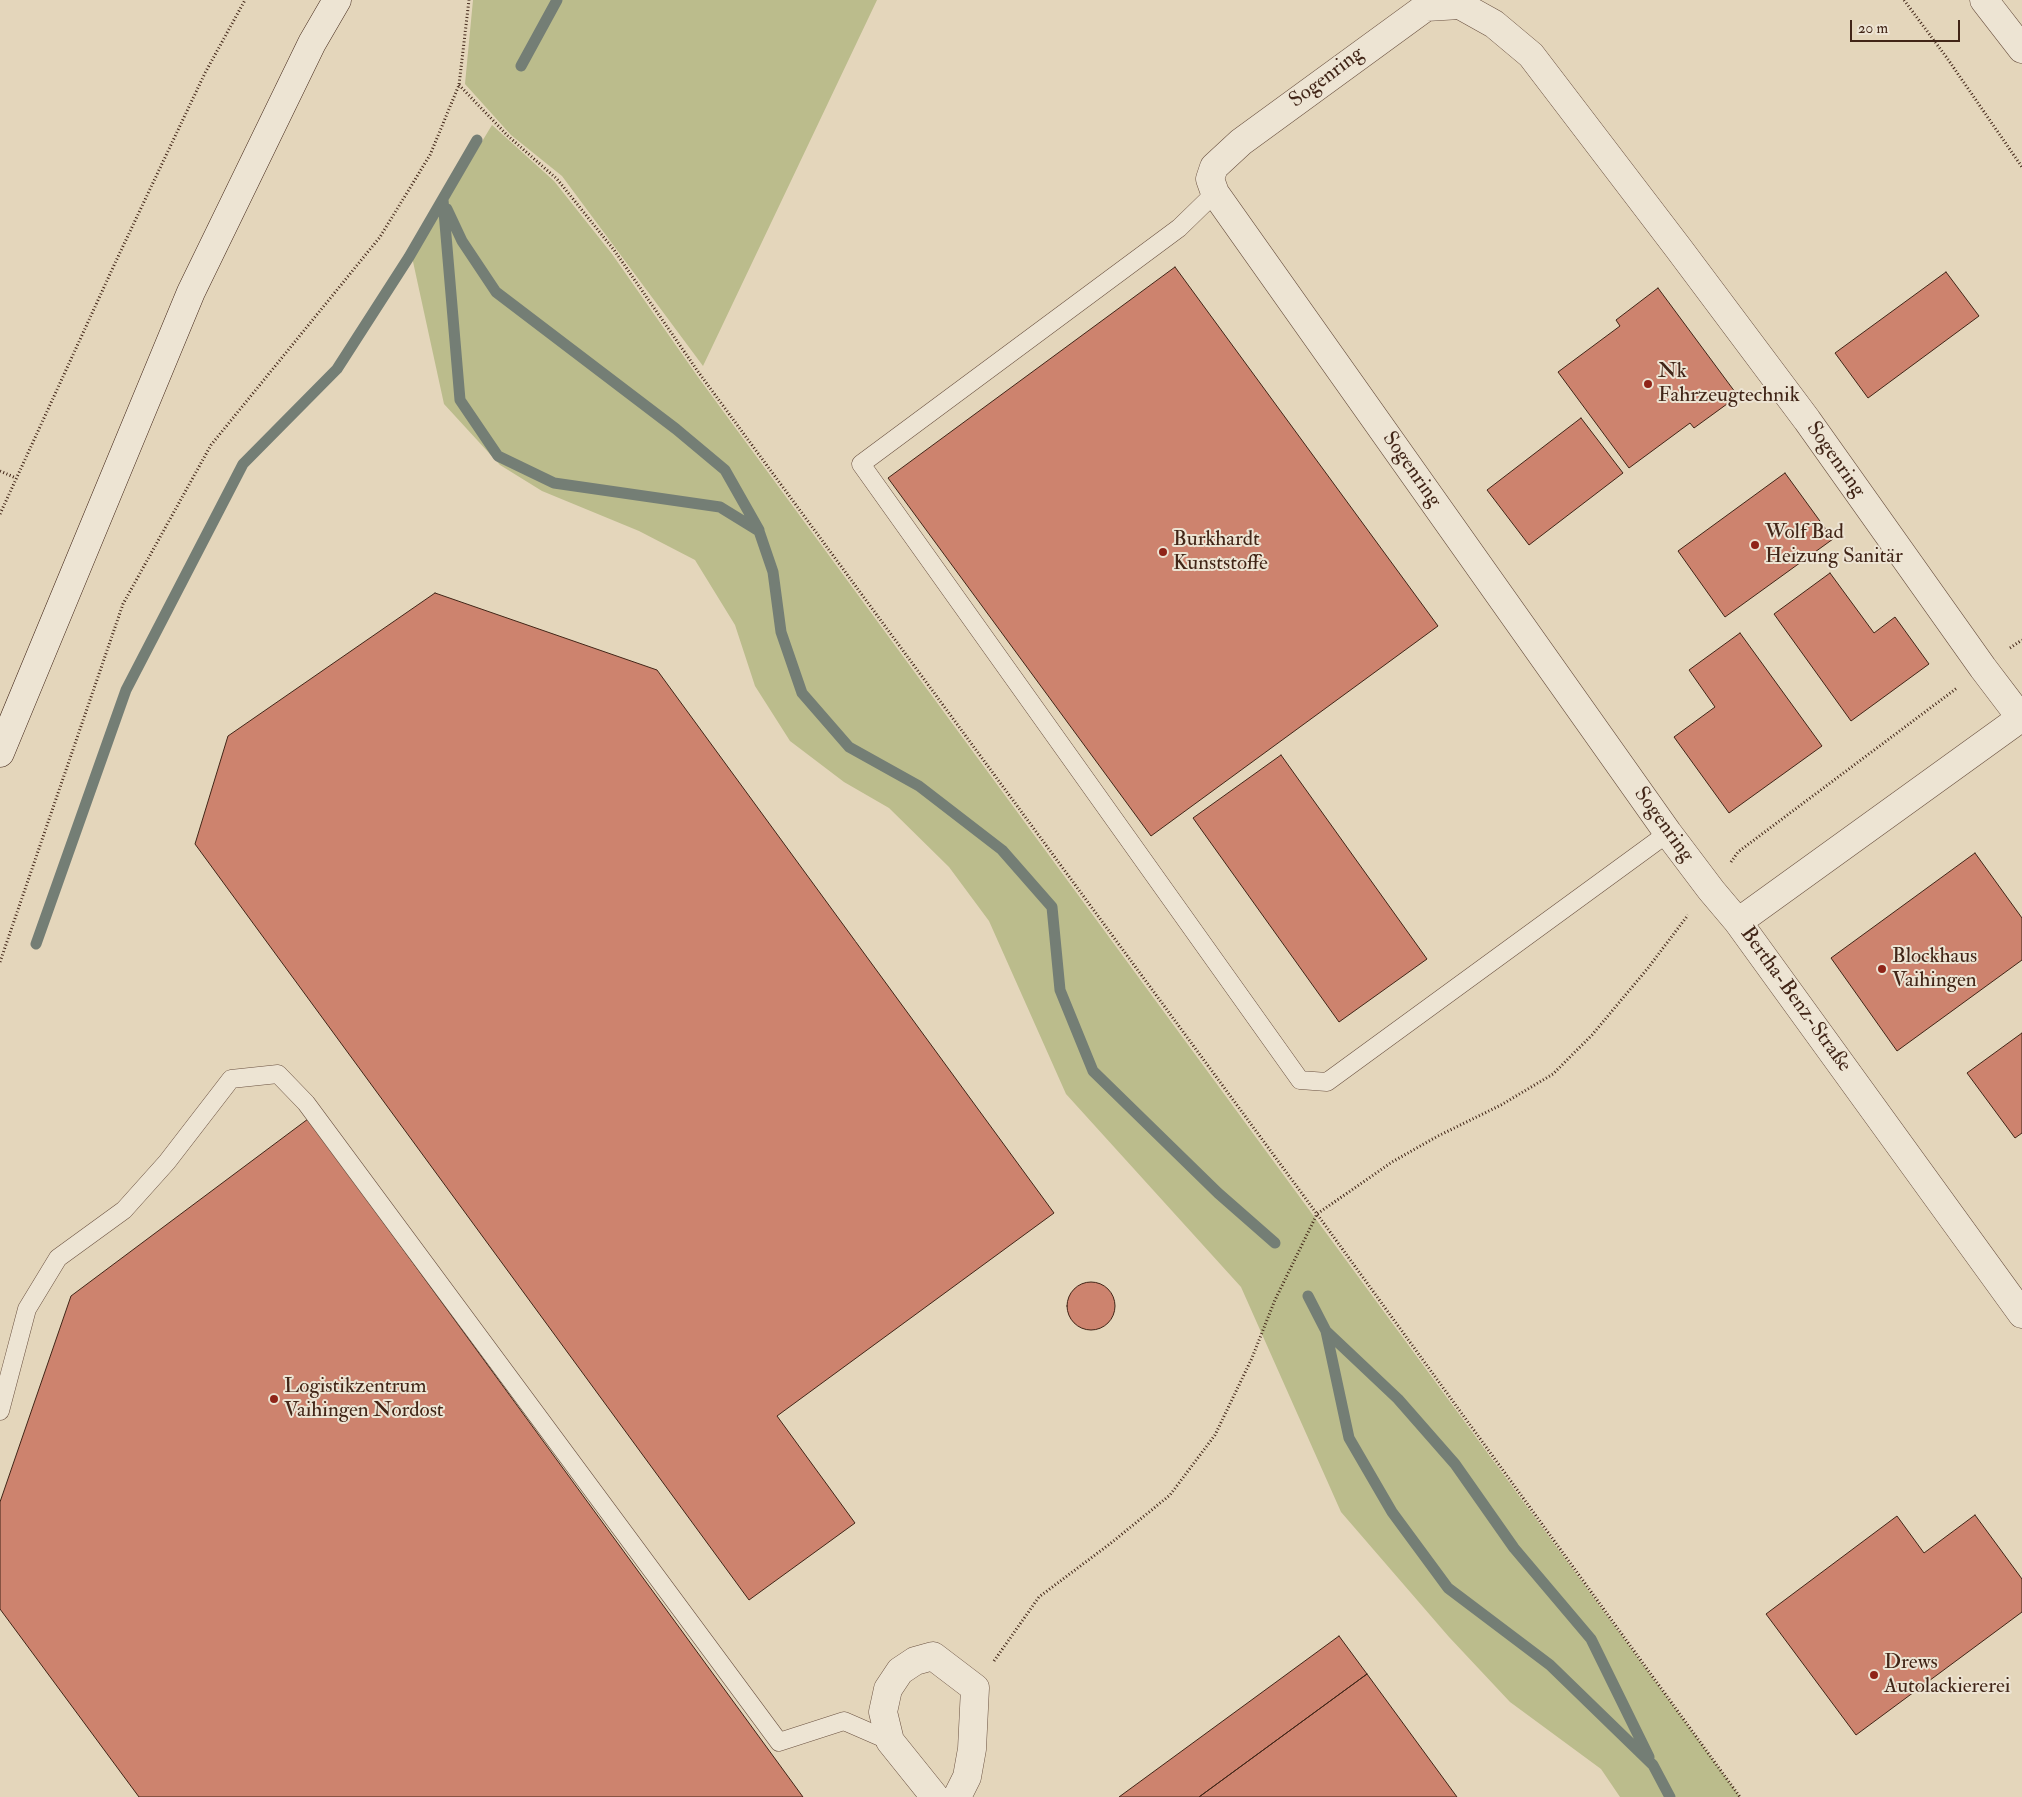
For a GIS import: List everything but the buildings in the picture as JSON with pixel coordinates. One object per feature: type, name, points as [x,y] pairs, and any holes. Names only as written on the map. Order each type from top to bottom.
[{"type":"street","points":[[0,753],[191,292],[312,43],[337,0]]},
{"type":"street","points":[[1984,0],[2022,49]]},
{"type":"street","name":"Sogenring","points":[[1738,922],[1710,890],[1668,833],[1215,194],[1210,179],[1214,168],[1241,142],[1426,7],[1460,5],[1494,24],[1531,55],[1807,420],[1983,668],[2021,718]]},
{"type":"street","name":"Bertha-Benz-Straße","points":[[2021,718],[1738,922],[2022,1314]]},
{"type":"street","points":[[935,1797],[890,1741],[882,1712],[888,1689],[900,1671],[915,1661],[933,1656],[975,1688],[972,1749],[967,1777],[957,1797]]},
{"type":"lane","points":[[1215,194],[1179,228],[861,464],[1300,1080],[1327,1082],[1668,833]]},
{"type":"lane","points":[[0,1411],[27,1309],[58,1258],[124,1210],[167,1162],[231,1079],[278,1074],[306,1103],[779,1742],[844,1722],[890,1741]]},
{"type":"path","points":[[0,514],[205,73],[245,0]]},
{"type":"path","points":[[0,962],[123,604],[211,445],[380,237],[430,155],[458,85],[468,0]]},
{"type":"path","points":[[1904,0],[1947,58],[2022,167]]},
{"type":"path","points":[[458,85],[508,136],[557,179],[614,250],[700,373],[1317,1214],[1740,1797]]},
{"type":"path","points":[[0,471],[16,478]]},
{"type":"path","points":[[975,1688],[1039,1597],[1111,1543],[1170,1495],[1215,1435],[1252,1358],[1275,1300],[1317,1214],[1392,1162],[1438,1136],[1501,1106],[1553,1074],[1592,1035],[1648,968],[1696,903],[1710,890],[1738,852],[2022,640]]},
{"type":"green space","points":[[473,0],[877,0],[703,366],[562,176],[511,135],[465,84]]},
{"type":"green space","points":[[492,125],[554,181],[612,254],[698,377],[1740,1797],[1620,1797],[1601,1769],[1510,1702],[1449,1637],[1341,1512],[1241,1287],[1066,1094],[989,921],[949,867],[889,808],[844,782],[790,741],[755,686],[735,625],[695,560],[639,531],[542,491],[500,465],[444,404],[412,257]]},
{"type":"waterway","points":[[521,66],[557,0]]},
{"type":"waterway","points":[[36,944],[126,690],[243,464],[337,369],[409,257],[477,140]]},
{"type":"waterway","points":[[443,200],[460,400],[498,456],[554,483],[720,507],[759,531],[773,572],[781,632],[802,693],[849,747],[919,786],[1002,850],[1052,907],[1060,990],[1093,1071],[1218,1193],[1275,1243]]},
{"type":"waterway","points":[[447,209],[462,241],[496,292],[676,429],[725,470],[759,530]]},
{"type":"waterway","points":[[1308,1296],[1326,1331],[1349,1438],[1392,1512],[1448,1588],[1550,1665],[1653,1765],[1670,1797]]},
{"type":"waterway","points":[[1326,1331],[1398,1399],[1455,1464],[1514,1548],[1591,1639],[1649,1757]]},
{"type":"place","name":"Nk Fahrzeugtechnik","points":[[1648,384]]},
{"type":"place","name":"Wolf Bad Heizung Sanitär","points":[[1755,545]]},
{"type":"place","name":"Burkhardt Kunststoffe","points":[[1163,552]]},
{"type":"place","name":"Blockhaus Vaihingen","points":[[1882,969]]},
{"type":"place","name":"Logistikzentrum Vaihingen Nordost","points":[[274,1399]]},
{"type":"place","name":"Drews Autolackiererei","points":[[1874,1675]]}]
